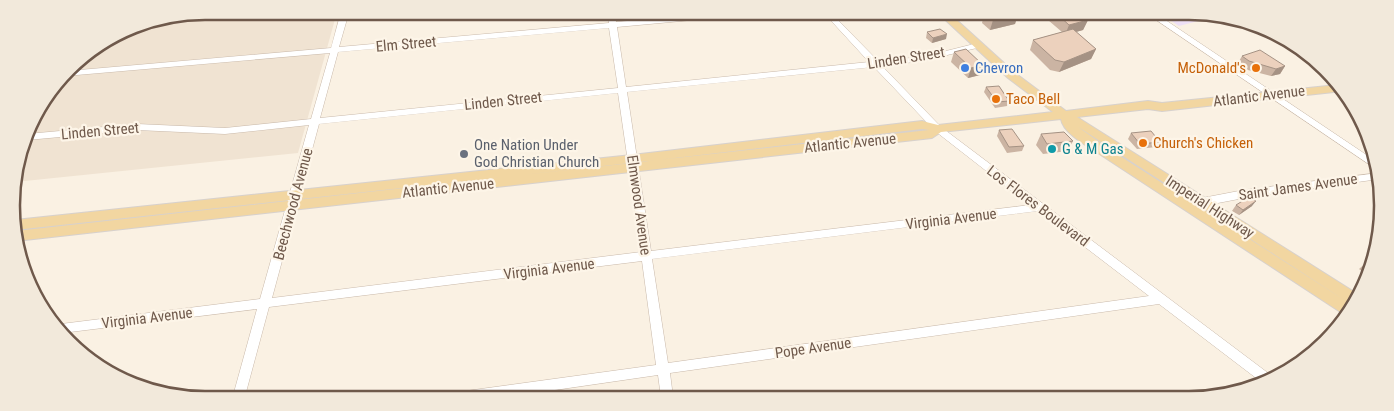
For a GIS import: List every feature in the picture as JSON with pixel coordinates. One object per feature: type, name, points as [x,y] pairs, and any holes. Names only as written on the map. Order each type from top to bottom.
[{"type":"main road","name":"Imperial Highway","points":[[951,20],[1036,95],[1061,114],[1087,127],[1350,296]]},
{"type":"main road","name":"Atlantic Avenue","points":[[21,224],[294,200],[633,163],[922,125],[938,130],[1148,105],[1162,108],[1326,81]]},
{"type":"main road","name":"Atlantic Avenue","points":[[1265,91],[1332,88]]},
{"type":"main road","name":"Imperial Highway","points":[[1061,114],[1075,131],[1344,307]]},
{"type":"main road","name":"Atlantic Avenue","points":[[23,235],[294,200]]},
{"type":"street","name":"Beechwood Avenue","points":[[241,391],[344,20]]},
{"type":"street","name":"Elmwood Avenue","points":[[612,20],[666,391]]},
{"type":"street","name":"Elm Street","points":[[75,73],[668,20]]},
{"type":"street","name":"Los Flores Boulevard","points":[[833,20],[938,130],[1262,376]]},
{"type":"street","points":[[1160,20],[1369,161]]},
{"type":"street","name":"Linden Street","points":[[33,137],[137,127],[225,131],[315,120],[922,59],[978,45]]},
{"type":"street","name":"Saint James Avenue","points":[[1189,206],[1203,201],[1371,177]]},
{"type":"street","name":"Virginia Avenue","points":[[66,328],[1040,207]]},
{"type":"street","name":"Pope Avenue","points":[[508,391],[1159,299]]},
{"type":"shaded area","points":[[193,20],[335,20],[298,153],[22,181],[26,157],[39,123],[51,102],[74,74],[102,51],[123,39],[157,26]]},
{"type":"shaded area","points":[[1170,20],[1202,20],[1179,26]]},
{"type":"building","points":[[1064,20],[1088,20],[1069,25]]},
{"type":"building","points":[[940,29],[947,34],[933,38],[927,32]]},
{"type":"building","points":[[1073,29],[1096,49],[1064,62],[1055,60],[1033,40]]},
{"type":"building","points":[[966,49],[983,65],[971,68],[954,52]]},
{"type":"building","points":[[1260,50],[1285,66],[1276,69],[1249,61],[1242,56]]},
{"type":"building","points":[[999,86],[1009,101],[997,102],[986,87]]},
{"type":"building","points":[[1012,129],[1024,146],[1009,147],[999,130]]},
{"type":"building","points":[[1151,131],[1160,142],[1140,144],[1131,133]]},
{"type":"building","points":[[1064,132],[1073,141],[1047,144],[1041,134]]},
{"type":"building","points":[[1249,197],[1256,201],[1243,210],[1236,205]]},
{"type":"place","name":"Chevron","points":[[965,68]]},
{"type":"place","name":"McDonald's","points":[[1256,68]]},
{"type":"place","name":"Taco Bell","points":[[996,99]]},
{"type":"place","name":"Church's Chicken","points":[[1143,143]]},
{"type":"place","name":"G & M Gas","points":[[1052,149]]},
{"type":"place","name":"One Nation Under God Christian Church","points":[[464,154]]}]
